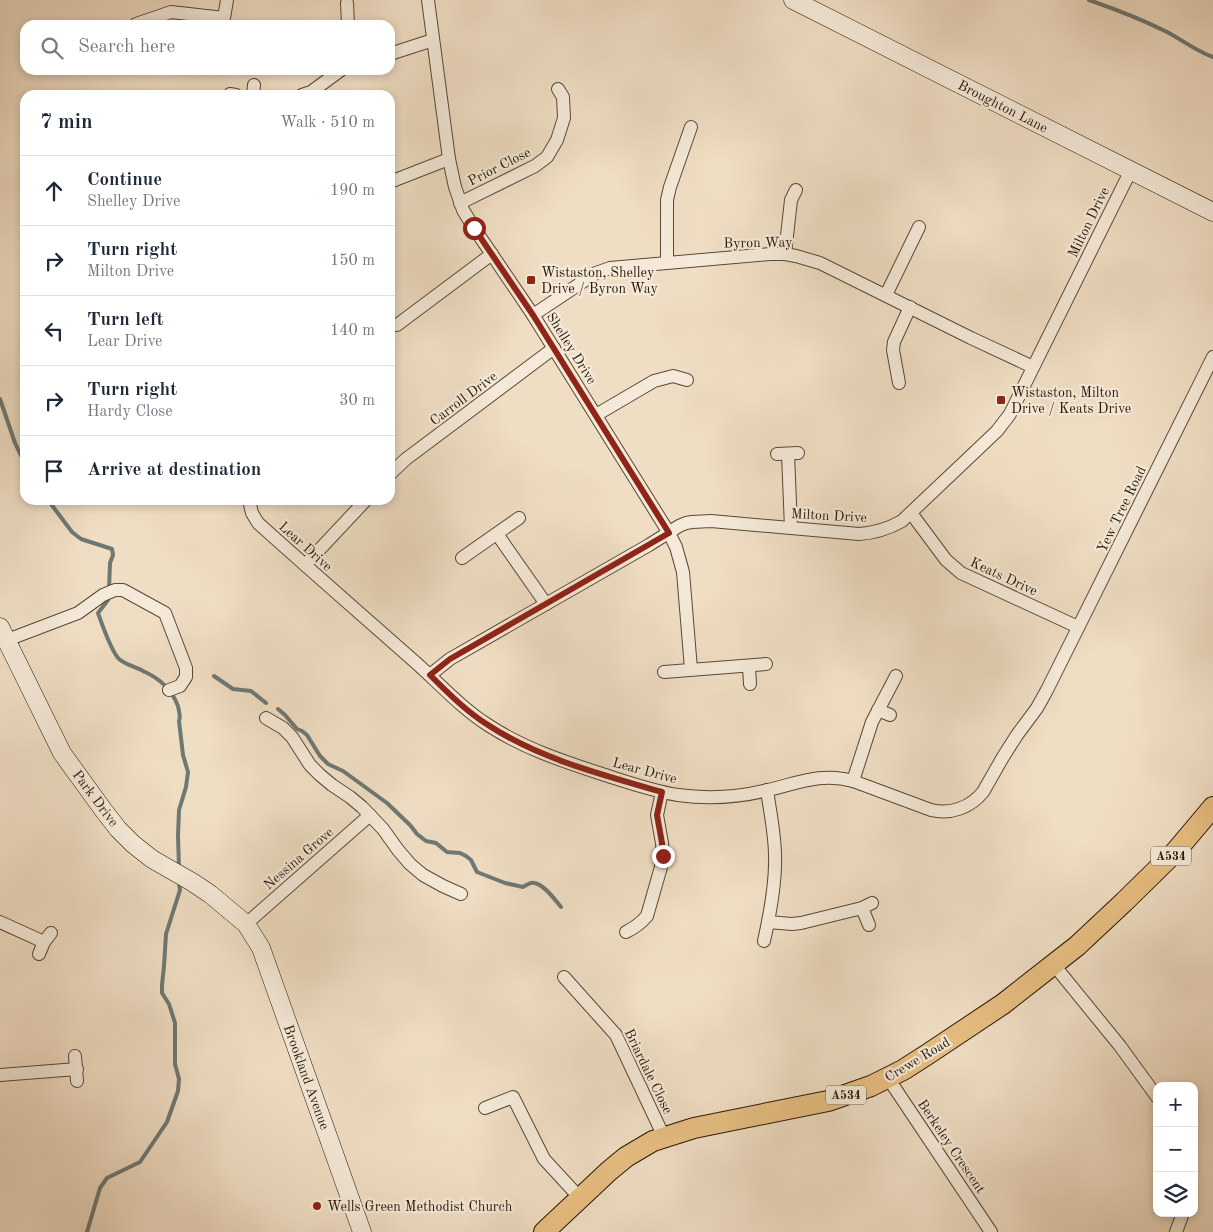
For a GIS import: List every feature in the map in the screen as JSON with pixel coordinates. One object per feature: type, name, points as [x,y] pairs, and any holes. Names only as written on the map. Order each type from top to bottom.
[{"type":"main road","name":"Crewe Road","points":[[544,1232],[626,1157],[653,1141],[694,1128],[828,1101],[852,1093],[903,1070],[1003,1004],[1054,965],[1091,933],[1163,864],[1213,807]]},
{"type":"street","points":[[148,20],[171,12],[224,18],[227,0]]},
{"type":"street","name":"Shelley Drive","points":[[428,0],[449,160],[460,202],[467,218],[554,348],[676,547],[683,572],[691,669]]},
{"type":"street","name":"Broughton Lane","points":[[793,0],[1213,212]]},
{"type":"street","points":[[347,3],[352,20]]},
{"type":"street","points":[[395,52],[433,40]]},
{"type":"street","points":[[314,90],[334,75]]},
{"type":"street","name":"Prior Close","points":[[460,202],[535,166],[546,157],[562,129],[565,94]]},
{"type":"street","points":[[667,262],[667,200],[691,127]]},
{"type":"street","points":[[395,180],[449,160]]},
{"type":"street","name":"Milton Drive","points":[[430,675],[450,659],[686,523],[700,521],[866,533],[886,529],[902,521],[1010,414],[1131,170]]},
{"type":"street","points":[[785,254],[791,200],[796,190]]},
{"type":"street","points":[[886,295],[919,227]]},
{"type":"street","points":[[396,325],[492,254]]},
{"type":"street","name":"Byron Way","points":[[533,315],[601,270],[667,262],[785,254],[808,258],[820,263],[1033,368]]},
{"type":"street","points":[[900,376],[893,350],[894,342],[910,307]]},
{"type":"street","name":"Carroll Drive","points":[[395,469],[406,459],[554,348]]},
{"type":"street","name":"Yew Tree Road","points":[[1055,674],[1213,356]]},
{"type":"street","points":[[596,415],[654,381],[673,376],[687,380]]},
{"type":"street","points":[[787,454],[791,528]]},
{"type":"street","name":"Lear Drive","points":[[250,505],[252,513],[258,523],[486,724],[510,739],[550,757],[662,792],[696,797],[737,795],[767,790],[814,778],[833,777],[853,781],[938,812],[953,811],[972,803],[983,792],[1008,749],[1037,708],[1055,674]]},
{"type":"street","points":[[305,565],[361,505]]},
{"type":"street","name":"Keats Drive","points":[[911,513],[946,560],[961,573],[1078,628]]},
{"type":"street","points":[[462,558],[519,518]]},
{"type":"street","points":[[497,534],[546,604]]},
{"type":"street","points":[[3,633],[78,613],[103,595],[115,590],[123,590],[165,613],[186,668],[186,676],[180,686],[169,690]]},
{"type":"street","name":"Park Drive","points":[[3,633],[62,753],[118,829],[152,859],[210,894],[246,924]]},
{"type":"street","points":[[664,672],[766,664]]},
{"type":"street","points":[[749,666],[750,684]]},
{"type":"street","points":[[853,781],[878,710],[896,676]]},
{"type":"street","points":[[878,710],[890,715]]},
{"type":"street","points":[[266,718],[283,728],[292,737],[310,765],[320,775],[350,797],[370,815],[410,864],[423,875],[461,894]]},
{"type":"street","points":[[764,941],[768,922],[775,856],[767,790]]},
{"type":"street","points":[[633,932],[647,916],[662,867],[662,843],[657,815],[662,792]]},
{"type":"street","name":"Nessina Grove","points":[[246,924],[370,815]]},
{"type":"street","points":[[768,922],[801,923],[867,906],[869,926]]},
{"type":"street","points":[[0,922],[47,938],[39,954]]},
{"type":"street","name":"Brookland Avenue","points":[[246,924],[261,948],[362,1232]]},
{"type":"street","points":[[1054,965],[1120,1046],[1153,1091]]},
{"type":"street","name":"Briardale Close","points":[[564,977],[616,1035],[664,1137]]},
{"type":"street","points":[[0,1075],[77,1075],[75,1056]]},
{"type":"street","name":"Berkeley Crescent","points":[[888,1078],[988,1228]]},
{"type":"street","points":[[485,1108],[513,1097],[544,1159],[580,1198]]},
{"type":"street","points":[[1176,1232],[1182,1217]]},
{"type":"street","points":[[975,1232],[988,1228]]},
{"type":"waterway","points":[[1089,0],[1128,14],[1171,34],[1213,57]]},
{"type":"waterway","points":[[0,399],[20,454]]},
{"type":"waterway","points":[[52,505],[72,532],[81,539],[112,549],[109,590]]},
{"type":"waterway","points":[[108,597],[108,600],[98,613],[116,655],[125,663],[160,681],[169,690],[178,706],[183,755],[188,772],[186,787],[179,810],[179,868]]},
{"type":"waterway","points":[[214,676],[233,689],[251,691],[266,703]]},
{"type":"waterway","points":[[278,709],[297,729],[307,735],[320,756],[328,764],[343,771],[387,803],[426,841],[436,843],[447,852],[460,853],[466,856],[471,860],[477,872],[505,883],[523,887],[531,883],[538,884],[561,907]]},
{"type":"waterway","points":[[87,1232],[100,1188],[107,1178],[140,1162],[167,1122],[178,1091],[179,1079],[175,1064],[175,1023],[169,1004],[162,993],[162,985],[166,934],[180,890],[179,882]]},
{"type":"place","name":"Wistaston, Shelley Drive / Byron Way","points":[[531,280]]},
{"type":"place","name":"Wistaston, Milton Drive / Keats Drive","points":[[1001,400]]},
{"type":"place","name":"Wells Green Methodist Church","points":[[317,1206]]},
{"type":"route","points":[[474,228],[533,315],[669,533],[450,659],[430,675],[474,715],[510,739],[550,757],[662,792],[657,815],[663,856]]}]
